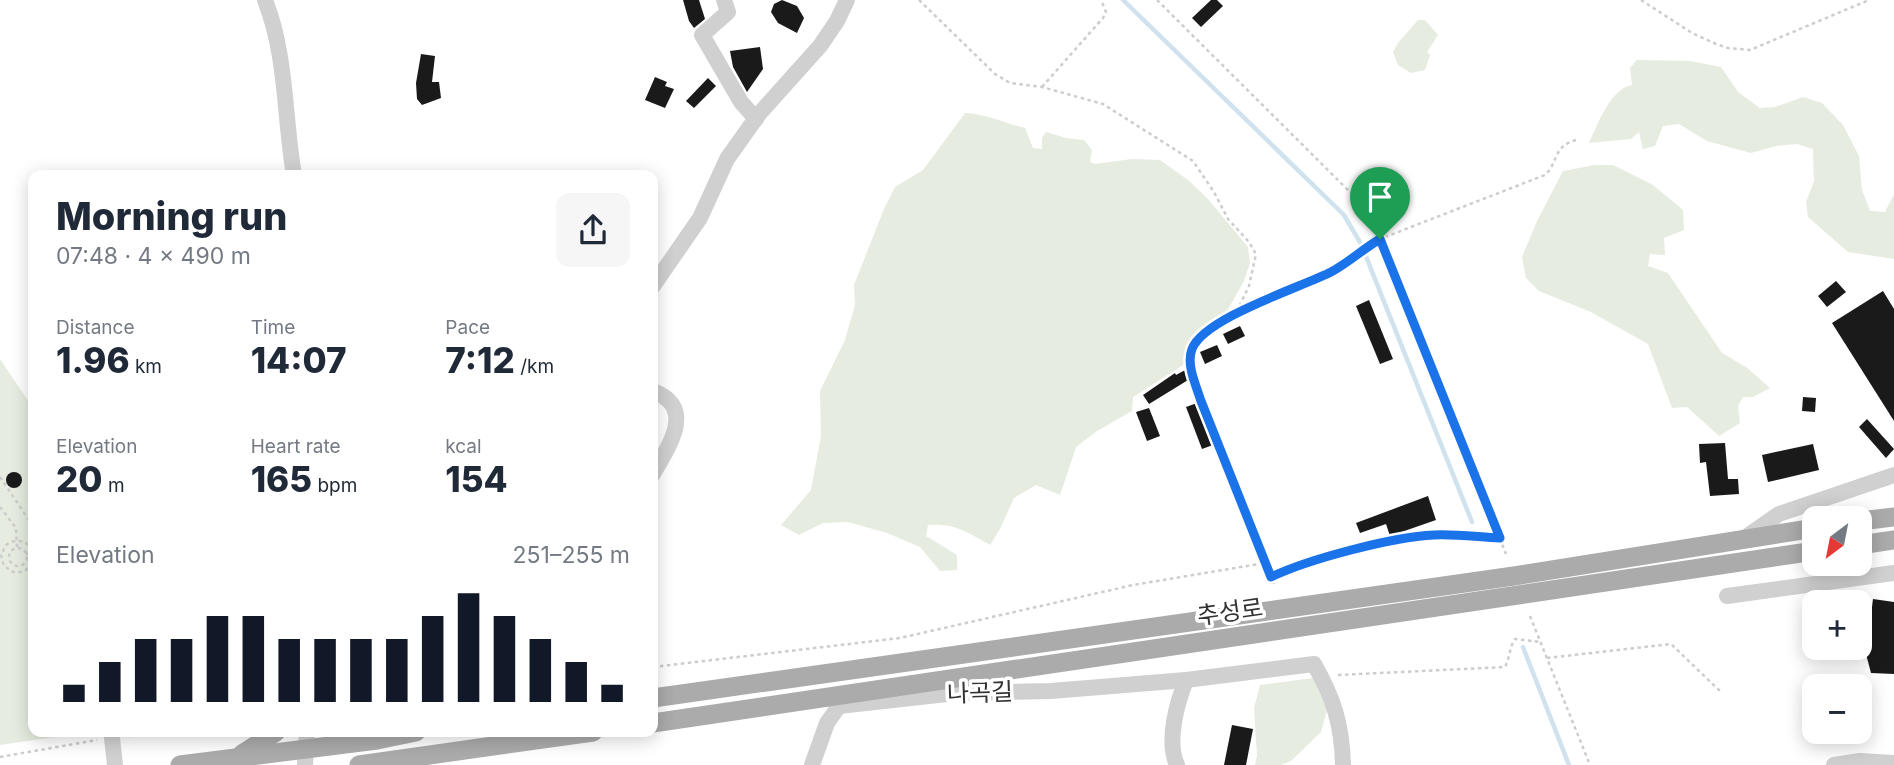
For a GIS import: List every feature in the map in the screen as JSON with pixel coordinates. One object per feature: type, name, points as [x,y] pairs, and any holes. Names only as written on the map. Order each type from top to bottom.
[{"type":"main road","points":[[1872,520],[1894,517]]},
{"type":"main road","name":"추성로","points":[[658,697],[1514,576],[1802,530]]},
{"type":"main road","points":[[1872,543],[1894,540]]},
{"type":"main road","name":"추성로","points":[[658,722],[1802,553]]},
{"type":"main road","points":[[235,758],[268,737]]},
{"type":"main road","points":[[368,737],[377,740]]},
{"type":"main road","points":[[180,765],[392,737]]},
{"type":"main road","points":[[359,765],[558,737]]},
{"type":"street","points":[[265,0],[282,64],[292,170]]},
{"type":"street","points":[[724,0],[728,12],[702,35],[741,102],[756,119]]},
{"type":"street","points":[[658,279],[700,218],[727,159],[756,119],[820,46],[847,0]]},
{"type":"street","points":[[658,394],[665,397],[676,416],[674,436],[658,465]]},
{"type":"street","points":[[1742,540],[1779,514],[1894,475]]},
{"type":"street","points":[[1727,596],[1894,573]]},
{"type":"street","name":"나곡길","points":[[812,765],[827,723],[839,706],[956,693],[1051,691],[1186,680],[1314,664],[1320,676]]},
{"type":"street","points":[[1320,676],[1331,695],[1342,736],[1343,765]]},
{"type":"street","points":[[1177,765],[1173,757],[1174,725],[1186,680]]},
{"type":"street","points":[[112,738],[114,765]]},
{"type":"street","points":[[1834,765],[1860,761],[1894,763]]},
{"type":"path","points":[[919,0],[995,74],[1010,83],[1042,87],[1103,104],[1193,161],[1228,219],[1250,242],[1256,254],[1249,286],[1234,315]]},
{"type":"path","points":[[1042,87],[1103,18],[1106,12],[1101,0]]},
{"type":"path","points":[[1157,0],[1366,208],[1506,554]]},
{"type":"path","points":[[1641,0],[1692,33],[1728,48],[1750,50],[1869,0]]},
{"type":"path","points":[[1274,584],[1201,401],[1190,358],[1194,345],[1203,334],[1234,315],[1332,271],[1380,239],[1549,173],[1557,152],[1568,142],[1576,140]]},
{"type":"path","points":[[0,477],[28,519]]},
{"type":"path","points":[[0,507],[16,528],[17,548]]},
{"type":"path","points":[[1271,577],[1288,569],[1355,551],[1433,535],[1500,538]]},
{"type":"path","points":[[28,545],[16,540],[6,545],[2,559],[8,570],[20,573],[28,569]]},
{"type":"path","points":[[17,548],[24,550],[26,554],[25,561],[19,565],[12,564],[9,558],[10,551],[17,548]]},
{"type":"path","points":[[2,559],[9,558]]},
{"type":"path","points":[[658,666],[900,638],[1133,585],[1265,562]]},
{"type":"path","points":[[19,565],[20,573]]},
{"type":"path","points":[[1530,616],[1590,765]]},
{"type":"path","points":[[1320,676],[1505,667],[1509,661],[1510,646],[1515,639],[1541,642]]},
{"type":"path","points":[[1547,658],[1671,645],[1722,693]]},
{"type":"path","points":[[0,757],[124,737]]},
{"type":"shaded area","points":[[1418,20],[1425,20],[1438,35],[1427,52],[1430,55],[1425,70],[1411,73],[1398,65],[1393,52]]},
{"type":"shaded area","points":[[1637,60],[1690,61],[1721,67],[1738,92],[1760,108],[1775,107],[1803,97],[1822,103],[1843,125],[1859,156],[1862,190],[1870,211],[1885,212],[1894,194],[1894,259],[1848,252],[1808,217],[1806,202],[1814,181],[1813,149],[1797,144],[1751,153],[1707,141],[1679,124],[1663,126],[1655,146],[1643,149],[1639,132],[1631,139],[1589,143],[1611,100],[1624,88],[1632,85],[1630,68]]},
{"type":"shaded area","points":[[965,113],[1025,128],[1033,148],[1042,149],[1042,138],[1046,132],[1084,140],[1092,150],[1090,162],[1095,164],[1132,159],[1160,160],[1188,180],[1208,199],[1248,247],[1250,263],[1244,281],[1226,313],[1190,338],[1185,364],[1133,397],[1132,411],[1097,431],[1076,447],[1060,495],[1036,485],[1014,498],[990,545],[953,527],[928,525],[926,536],[957,555],[957,570],[940,571],[920,547],[887,533],[848,522],[823,523],[799,535],[781,525],[811,490],[821,436],[820,391],[845,340],[855,305],[854,285],[884,209],[895,187],[923,170]]},
{"type":"shaded area","points":[[1595,165],[1613,165],[1653,185],[1683,210],[1684,230],[1664,238],[1665,255],[1650,254],[1648,266],[1668,273],[1722,353],[1746,367],[1770,388],[1753,397],[1743,397],[1738,406],[1740,423],[1719,436],[1687,407],[1672,408],[1648,344],[1591,312],[1539,291],[1526,278],[1522,257],[1563,171]]},
{"type":"shaded area","points":[[0,359],[28,401],[28,737],[55,737],[0,745]]},
{"type":"shaded area","points":[[1313,678],[1327,710],[1321,732],[1291,761],[1281,765],[1255,765],[1257,755],[1254,708],[1260,685]]},
{"type":"building","points":[[683,0],[699,0],[705,19],[694,28],[689,21]]},
{"type":"building","points":[[782,0],[797,6],[804,18],[797,33],[778,23],[771,12],[774,4]]},
{"type":"building","points":[[1211,0],[1217,0],[1223,6],[1201,27],[1192,18]]},
{"type":"building","points":[[760,47],[763,69],[747,92],[733,67],[730,51]]},
{"type":"building","points":[[421,54],[435,56],[432,82],[439,82],[441,98],[422,105],[417,99],[416,83]]},
{"type":"building","points":[[655,77],[667,82],[665,86],[674,89],[665,108],[645,100]]},
{"type":"building","points":[[708,78],[716,86],[694,108],[686,101]]},
{"type":"building","points":[[1836,281],[1846,292],[1827,307],[1818,296]]},
{"type":"building","points":[[1883,291],[1894,309],[1894,421],[1832,323]]},
{"type":"building","points":[[1369,300],[1393,359],[1380,364],[1356,306]]},
{"type":"building","points":[[1240,326],[1245,336],[1228,344],[1223,334]]},
{"type":"building","points":[[1217,345],[1222,356],[1205,364],[1200,352]]},
{"type":"building","points":[[1187,369],[1193,377],[1149,404],[1143,395],[1175,373],[1176,375]]},
{"type":"building","points":[[1803,397],[1816,398],[1815,412],[1802,411]]},
{"type":"building","points":[[1197,403],[1213,445],[1202,449],[1186,407]]},
{"type":"building","points":[[1149,408],[1160,436],[1147,441],[1136,412]]},
{"type":"building","points":[[1867,419],[1894,449],[1886,458],[1859,427]]},
{"type":"building","points":[[1725,443],[1728,479],[1738,479],[1739,494],[1710,496],[1706,462],[1700,463],[1699,444]]},
{"type":"building","points":[[1813,444],[1819,470],[1768,482],[1762,455]]},
{"type":"building","points":[[14,472],[20,474],[20,486],[14,488],[8,486],[6,480],[8,474]]},
{"type":"building","points":[[1428,496],[1436,520],[1390,536],[1386,524],[1360,533],[1356,523]]},
{"type":"building","points":[[1873,599],[1894,602],[1894,674],[1871,673],[1868,660],[1872,660]]},
{"type":"building","points":[[1232,725],[1253,729],[1246,765],[1224,765]]},
{"type":"waterway","points":[[1123,0],[1344,215],[1361,244],[1472,522]]},
{"type":"waterway","points":[[1523,647],[1569,765]]},
{"type":"route","points":[[1380,239],[1500,538],[1433,535],[1378,545],[1288,569],[1271,577],[1201,401],[1192,372],[1191,351],[1203,334],[1215,325],[1332,271],[1380,239]]}]
